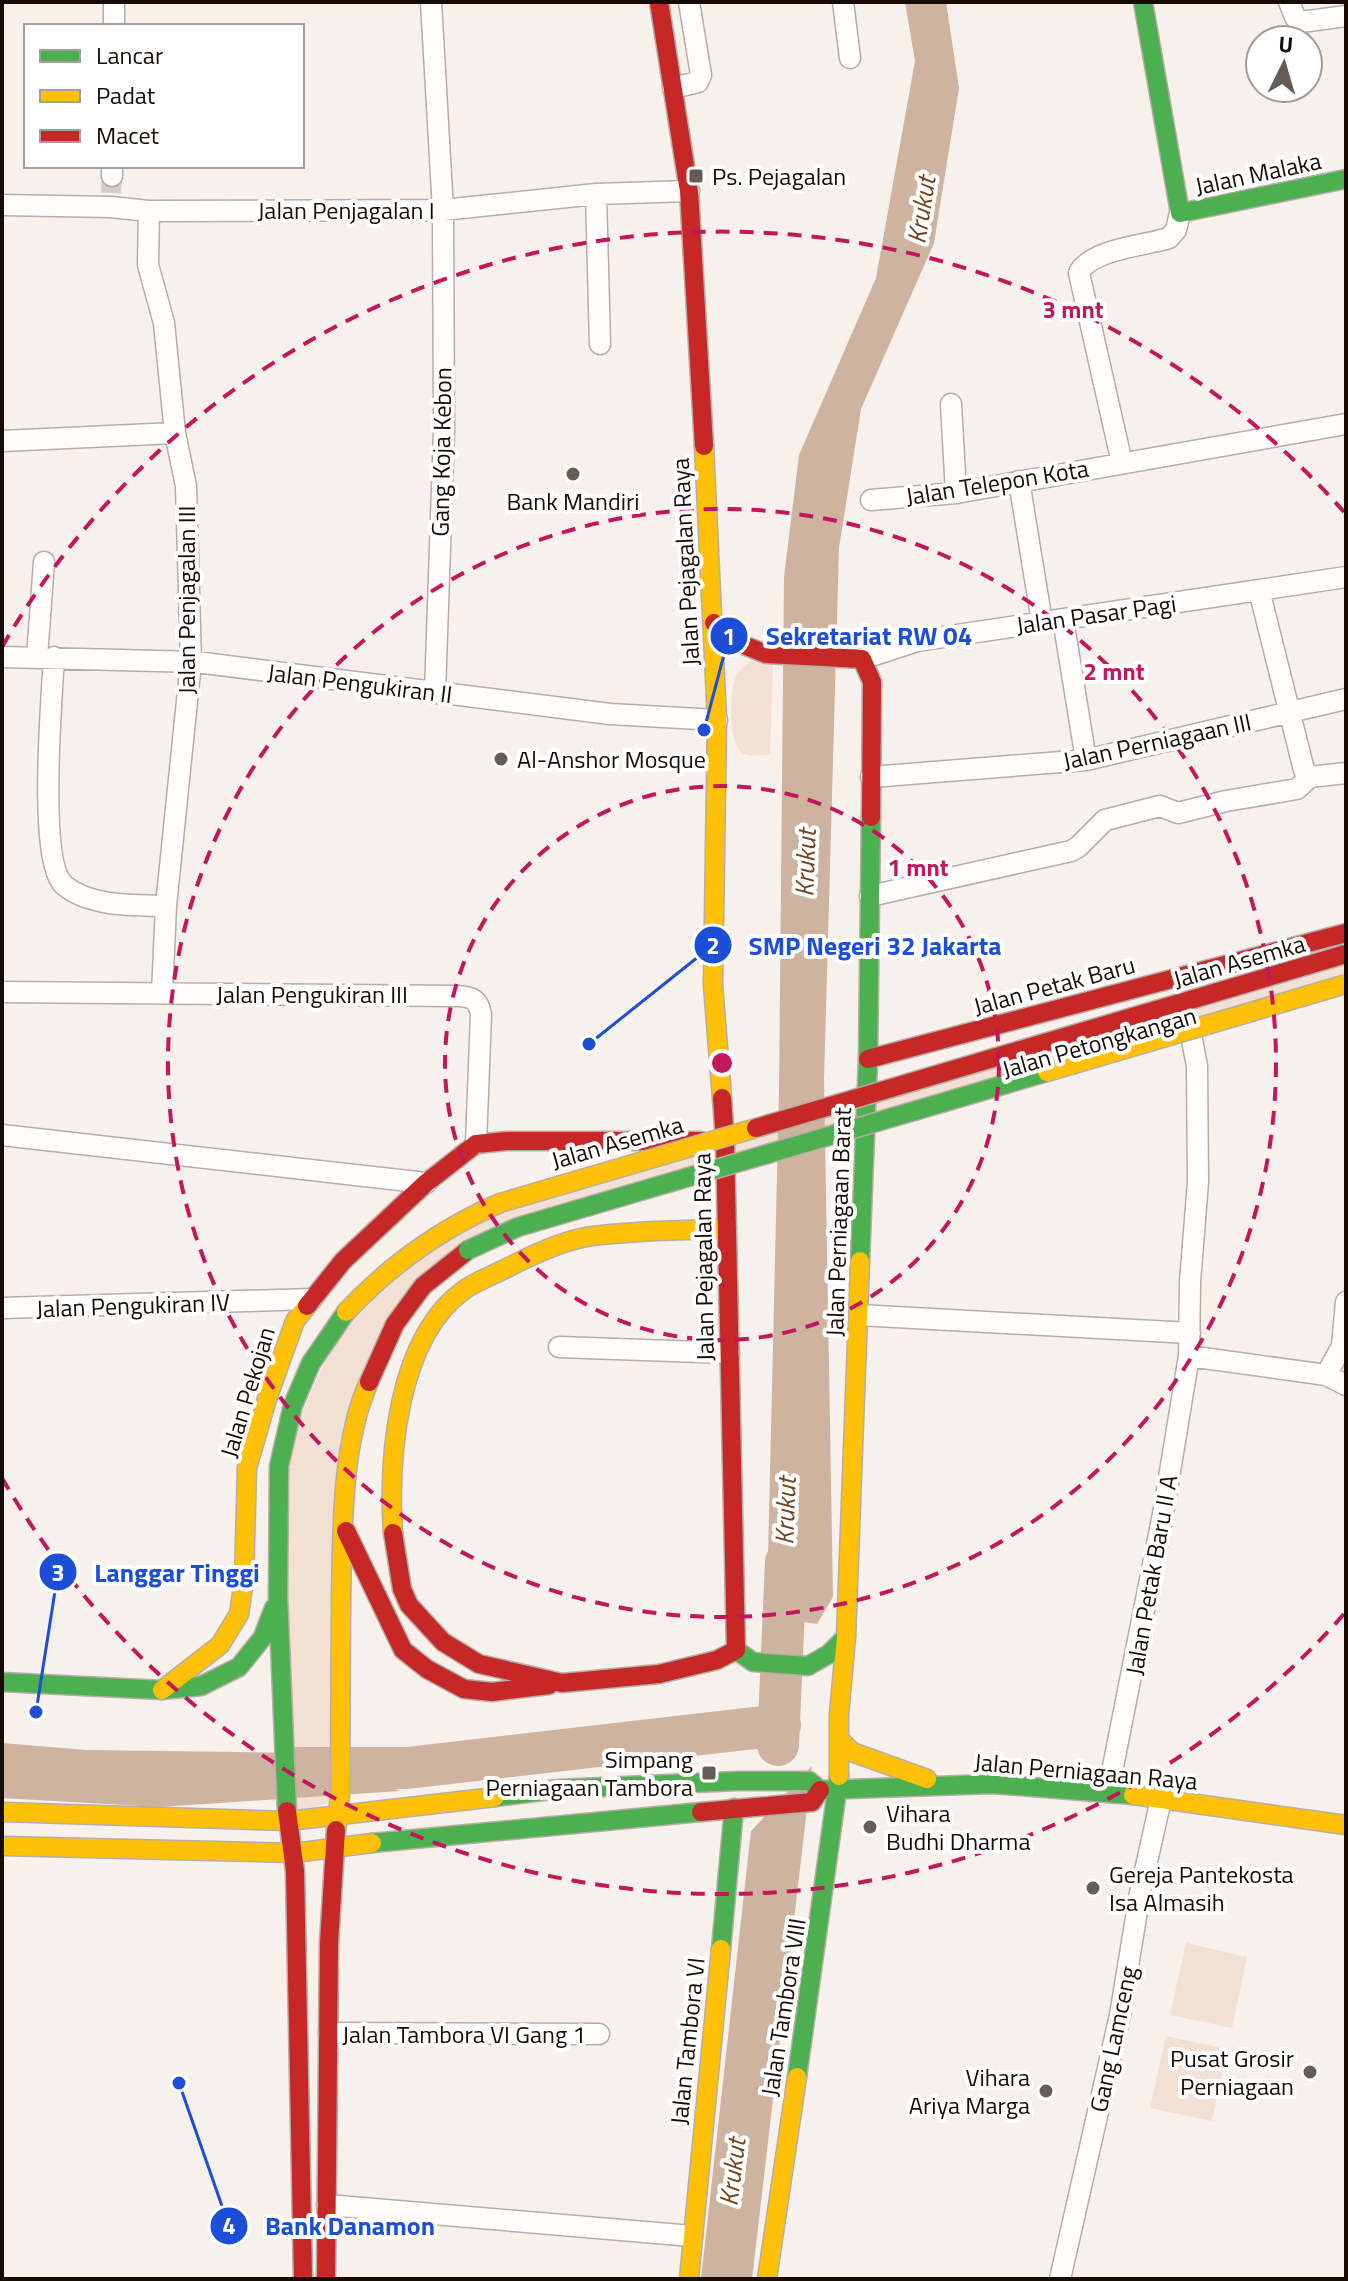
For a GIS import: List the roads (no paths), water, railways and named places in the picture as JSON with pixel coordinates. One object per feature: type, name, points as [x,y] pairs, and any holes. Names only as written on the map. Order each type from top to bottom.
[{"type":"street","points":[[114,2],[114,24]]},
{"type":"street","name":"Gang Koja Kebon","points":[[431,2],[443,210],[444,430],[435,693]]},
{"type":"street","name":"Jalan Pejagalan Raya","points":[[659,2],[689,191],[714,623],[717,720],[713,985],[725,1141],[736,1650]]},
{"type":"street","points":[[673,88],[698,82],[701,75],[689,2]]},
{"type":"street","points":[[843,2],[850,58]]},
{"type":"street","points":[[1143,2],[1180,213]]},
{"type":"street","points":[[1289,2],[1295,17],[1301,22],[1346,16]]},
{"type":"street","name":"Jalan Malaka","points":[[1180,213],[1346,179]]},
{"type":"street","name":"Jalan Penjagalan I","points":[[2,205],[111,185],[149,211],[443,210],[596,194],[689,191]]},
{"type":"street","points":[[596,194],[600,344]]},
{"type":"street","name":"Jalan Penjagalan III","points":[[149,211],[148,265],[164,323],[175,433],[186,486],[191,662],[166,906],[162,993]]},
{"type":"street","name":"Jalan Telepon Kota","points":[[1122,463],[1079,273],[1084,264],[1099,256],[1169,238],[1176,230],[1180,213]]},
{"type":"street","points":[[951,404],[956,493]]},
{"type":"street","name":"Jalan Telepon Kota","points":[[871,500],[956,493],[1346,424]]},
{"type":"street","points":[[2,441],[175,433]]},
{"type":"street","points":[[1019,481],[1042,622]]},
{"type":"street","points":[[44,562],[48,801],[57,876],[65,886],[89,898],[166,906]]},
{"type":"street","name":"Jalan Pasar Pagi","points":[[714,623],[745,647],[766,654],[853,658],[917,641],[1346,577]]},
{"type":"street","points":[[1259,590],[1288,712],[1304,770],[1310,777]]},
{"type":"street","points":[[1063,619],[1086,760]]},
{"type":"street","name":"Jalan Pengukiran II","points":[[2,657],[191,662],[610,714],[717,720]]},
{"type":"street","name":"Jalan Perniagaan Barat","points":[[820,1791],[841,1741],[839,1715],[846,1637],[866,1136],[872,682],[853,658]]},
{"type":"street","name":"Jalan Perniagaan III","points":[[871,777],[1086,760],[1346,699]]},
{"type":"street","points":[[870,896],[1071,851],[1105,820],[1160,806],[1178,813],[1297,789],[1310,777],[1346,773]]},
{"type":"street","name":"Jalan Petak Baru","points":[[868,1059],[1346,933]]},
{"type":"street","name":"Jalan Asemka","points":[[303,2279],[294,1853],[285,1800],[278,1596],[279,1466],[293,1405],[311,1363],[334,1327],[367,1288],[408,1252],[463,1219],[540,1190],[1346,954]]},
{"type":"street","points":[[326,2279],[329,1943],[342,1723],[342,1524],[361,1399],[395,1324],[423,1286],[468,1250],[518,1227],[1346,984]]},
{"type":"street","name":"Jalan Pengukiran III","points":[[2,992],[458,996],[474,999],[481,1014],[476,1144]]},
{"type":"street","name":"Jalan Petongkangan","points":[[866,1136],[1346,994]]},
{"type":"street","name":"Jalan Petak Baru II A","points":[[1108,1792],[1163,1514],[1189,1356],[1190,1282],[1198,1182],[1197,1066],[1192,1040]]},
{"type":"street","points":[[2,1135],[426,1183]]},
{"type":"street","points":[[596,1140],[620,1157],[632,1183],[629,1211],[611,1233]]},
{"type":"street","points":[[476,1144],[507,1141],[725,1141]]},
{"type":"street","name":"Jalan Pekojan","points":[[162,1690],[220,1645],[239,1614],[244,1580],[247,1468],[295,1321],[343,1261],[426,1183],[476,1144]]},
{"type":"street","points":[[562,1683],[479,1664],[443,1642],[409,1605],[402,1589],[394,1551],[391,1503],[394,1437],[415,1353],[435,1321],[463,1291],[524,1259],[590,1236],[727,1228]]},
{"type":"street","name":"Jalan Pengukiran IV","points":[[2,1308],[312,1299]]},
{"type":"street","points":[[1326,1375],[1344,1346],[1346,1302]]},
{"type":"street","points":[[859,1315],[1190,1333]]},
{"type":"street","points":[[559,1347],[729,1353]]},
{"type":"street","points":[[1189,1356],[1326,1375],[1346,1385]]},
{"type":"street","points":[[342,1524],[403,1650],[442,1678],[464,1689],[492,1692],[659,1674],[717,1660],[736,1650],[753,1662],[814,1674],[839,1715]]},
{"type":"street","points":[[2,1682],[162,1690],[201,1686],[239,1667],[263,1637],[278,1596]]},
{"type":"street","points":[[814,1674],[846,1637]]},
{"type":"street","points":[[841,1741],[852,1752],[945,1785]]},
{"type":"street","name":"Jalan Perniagaan Raya","points":[[2,1812],[289,1821],[339,1806],[559,1789],[737,1781],[820,1791]]},
{"type":"street","name":"Jalan Perniagaan Raya","points":[[2,1846],[294,1853],[737,1808],[820,1791],[993,1784],[1108,1792],[1346,1825]]},
{"type":"street","name":"Jalan Tambora VIII","points":[[767,2279],[820,1791]]},
{"type":"street","name":"Gang Lamceng","points":[[1060,2279],[1120,2015],[1140,1893],[1161,1799]]},
{"type":"street","name":"Jalan Tambora VI","points":[[689,2279],[737,1808]]},
{"type":"street","points":[[298,2034],[329,2033]]},
{"type":"street","name":"Jalan Tambora VI Gang 1","points":[[329,2033],[599,2034]]},
{"type":"street","points":[[327,2205],[692,2236]]},
{"type":"water","points":[[905,2],[946,2],[959,88],[934,243],[861,409],[839,548],[824,1079],[833,1597],[817,1624],[771,1617],[767,1599],[779,1091],[784,577],[799,455],[876,278],[915,61]]},
{"type":"water","points":[[2,1743],[86,1750],[311,1753],[400,1791],[159,1807],[2,1798]]},
{"type":"water","points":[[812,1766],[752,2279],[701,2279],[751,1831]]},
{"type":"waterway","name":"Krukut","points":[[778,1745],[786,1562]]},
{"type":"waterway","points":[[299,1768],[407,1768],[780,1725]]},
{"type":"tunnel","points":[[111,193],[112,176]]},
{"type":"place","name":"Ps. Pejagalan","points":[[696,176]]},
{"type":"place","name":"Bank Mandiri","points":[[573,474]]},
{"type":"place","name":"Sekretariat RW 04","points":[[704,730]]},
{"type":"place","name":"Al-Anshor Mosque","points":[[501,759]]},
{"type":"place","name":"SMP Negeri 32 Jakarta","points":[[589,1044]]},
{"type":"place","name":"Langgar Tinggi","points":[[36,1712]]},
{"type":"place","name":"Simpang Perniagaan Tambora","points":[[709,1773]]},
{"type":"place","name":"Vihara Budhi Dharma","points":[[870,1827]]},
{"type":"place","name":"Gereja Pantekosta Isa Almasih","points":[[1093,1888]]},
{"type":"place","name":"Pusat Grosir Perniagaan","points":[[1310,2072]]},
{"type":"place","name":"Bank Danamon","points":[[179,2083]]},
{"type":"place","name":"Vihara Ariya Marga","points":[[1046,2091]]}]
